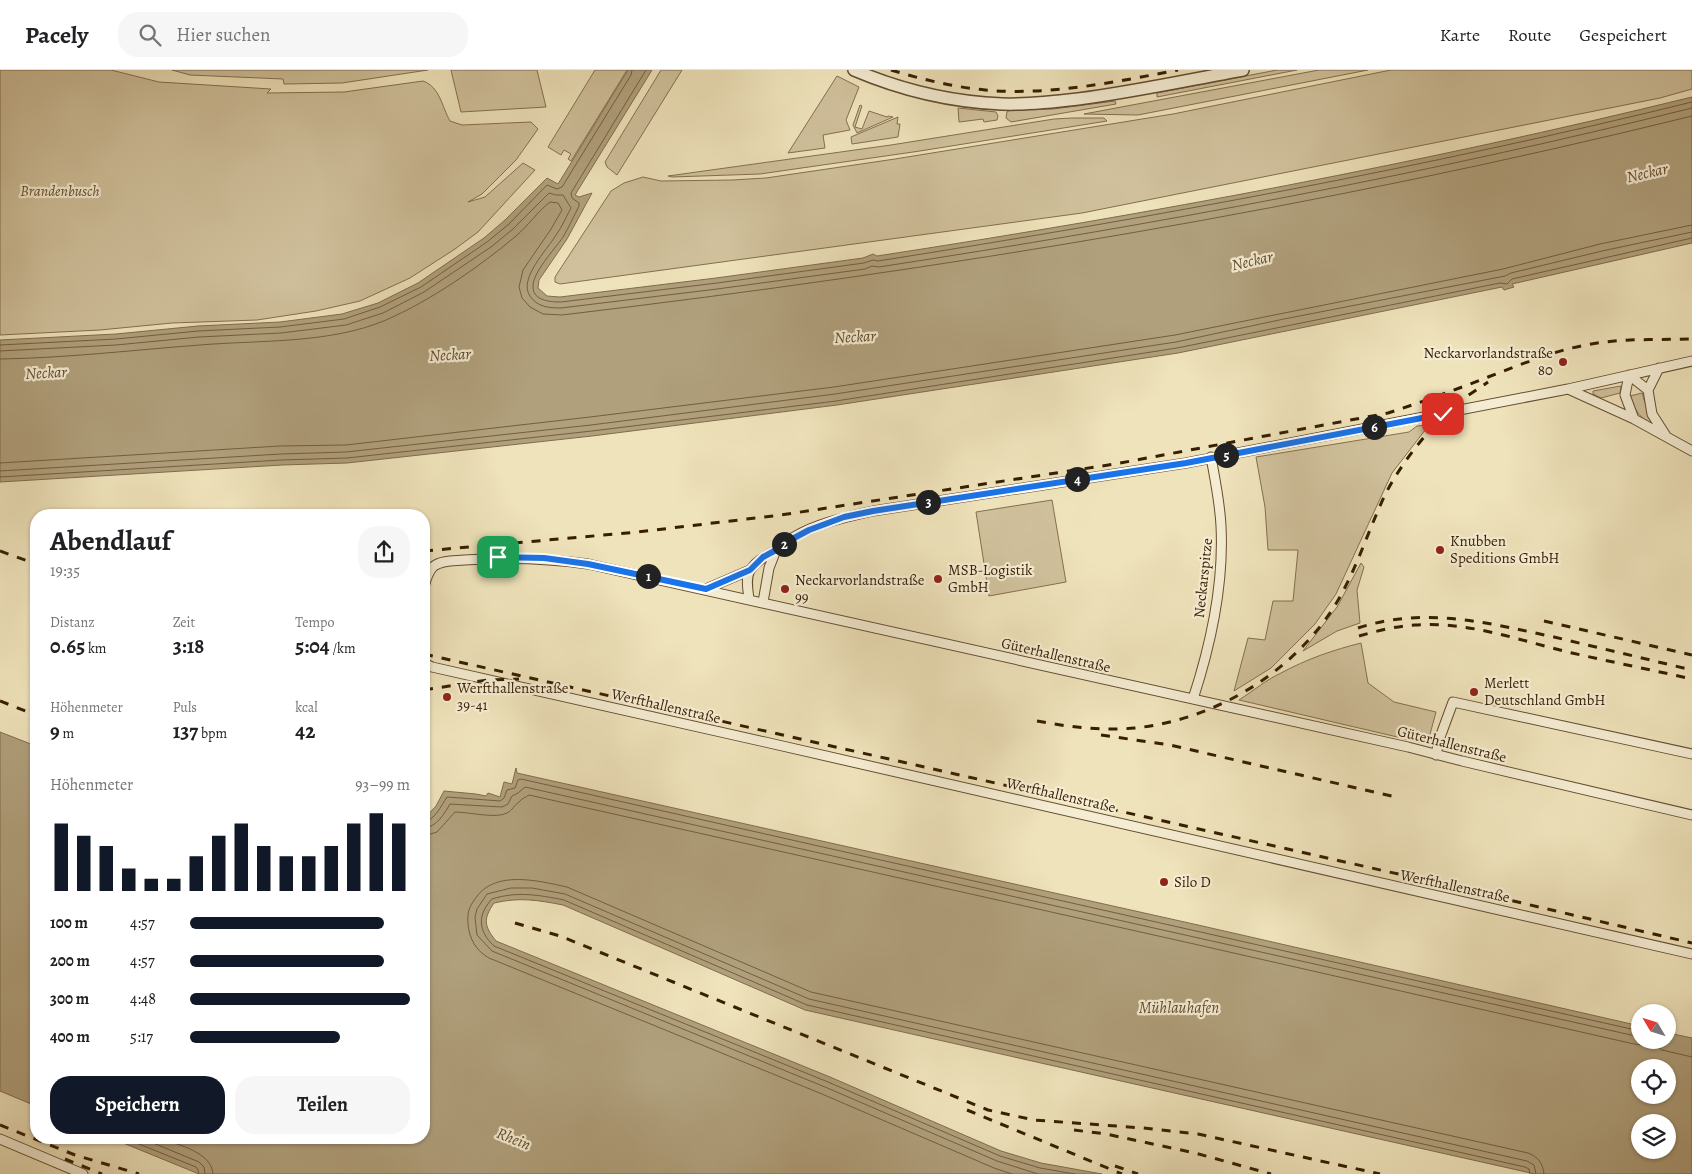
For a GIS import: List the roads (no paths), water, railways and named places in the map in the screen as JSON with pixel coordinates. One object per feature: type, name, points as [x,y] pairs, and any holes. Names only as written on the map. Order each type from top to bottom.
[{"type":"street","points":[[854,70],[892,85],[920,92],[956,99],[1002,104],[1031,104],[1120,93],[1243,70]]},
{"type":"street","points":[[706,589],[750,570],[763,557],[822,524],[873,511],[1177,464],[1568,389],[1692,361]]},
{"type":"street","points":[[1659,368],[1648,390],[1652,414],[1666,436]]},
{"type":"street","points":[[1630,375],[1648,390]]},
{"type":"street","points":[[1630,375],[1625,395],[1634,419]]},
{"type":"street","points":[[1568,389],[1634,419],[1692,451]]},
{"type":"street","name":"Neckarspitze","points":[[1193,700],[1209,639],[1219,581],[1221,527],[1212,457]]},
{"type":"street","points":[[763,602],[769,568],[776,550]]},
{"type":"street","name":"Güterhallenstraße","points":[[430,571],[438,564],[451,561],[498,557],[544,558],[588,564],[1408,747],[1692,815]]},
{"type":"street","points":[[749,599],[747,587],[750,570]]},
{"type":"street","name":"Werfthallenstraße","points":[[430,666],[1692,954]]},
{"type":"street","points":[[1436,755],[1439,740],[1453,702],[1692,754]]},
{"type":"street","points":[[0,1140],[83,1174]]},
{"type":"water","name":"Neckar","points":[[628,70],[652,70],[575,195],[579,197],[592,193],[567,239],[539,280],[538,288],[547,296],[560,297],[863,258],[873,254],[877,256],[1082,223],[1286,186],[1490,144],[1692,97],[1692,243],[1512,284],[1514,287],[1504,290],[1502,287],[1178,353],[837,405],[592,436],[347,463],[282,465],[0,482],[0,340],[280,322],[342,314],[378,303],[418,283],[484,238],[547,178],[558,184]]},
{"type":"water","points":[[0,732],[30,744],[30,1104],[0,1091]]},
{"type":"water","name":"Mühlauhafen","points":[[516,768],[517,773],[1631,1024],[1631,1049],[1676,1049],[1676,1035],[1692,1038],[1692,1174],[1535,1174],[805,1010],[563,905],[520,900],[494,903],[490,909],[486,922],[489,931],[496,941],[830,1077],[1001,1151],[1041,1163],[1102,1174],[199,1174],[126,1144],[430,1144],[430,812],[444,791],[486,796],[488,793],[500,797],[504,782],[512,784]]},
{"type":"railway","points":[[891,70],[949,85],[973,89],[1009,91],[1082,87],[1178,70]]},
{"type":"railway","points":[[430,550],[638,532],[781,515],[1115,464],[1388,413],[1536,359],[1573,348],[1612,341],[1692,339]]},
{"type":"railway","points":[[1037,721],[1098,729],[1135,728],[1165,723],[1194,715],[1223,703],[1276,671],[1320,627],[1337,602],[1351,576],[1385,495],[1411,453],[1443,415],[1488,382]]},
{"type":"railway","points":[[0,551],[30,562]]},
{"type":"railway","points":[[1358,628],[1383,621],[1408,618],[1432,617],[1481,622],[1554,637],[1692,670]]},
{"type":"railway","points":[[1544,621],[1692,655]]},
{"type":"railway","points":[[1359,636],[1408,626],[1455,626],[1495,633],[1572,653],[1692,679]]},
{"type":"railway","points":[[430,655],[1407,876],[1692,943]]},
{"type":"railway","points":[[430,689],[487,680],[519,679]]},
{"type":"railway","points":[[0,701],[30,713]]},
{"type":"railway","points":[[1101,735],[1170,745],[1400,798]]},
{"type":"railway","points":[[515,923],[560,936],[988,1110],[1034,1120],[1198,1134],[1380,1174]]},
{"type":"railway","points":[[967,1110],[1122,1174]]},
{"type":"railway","points":[[0,1125],[30,1137]]},
{"type":"railway","points":[[1074,1130],[1106,1134],[1195,1153],[1271,1174]]},
{"type":"railway","points":[[48,1144],[75,1155],[139,1174]]},
{"type":"railway","points":[[65,1159],[102,1174]]},
{"type":"railway","points":[[1115,1166],[1138,1174]]},
{"type":"place","name":"Neckarvorlandstraße 80","points":[[1563,362]]},
{"type":"place","name":"Knubben Speditions GmbH","points":[[1440,550]]},
{"type":"place","name":"MSB-Logistik GmbH","points":[[938,579]]},
{"type":"place","name":"Neckarvorlandstraße 99","points":[[785,589]]},
{"type":"place","name":"Merlett Deutschland GmbH","points":[[1474,692]]},
{"type":"place","name":"Werfthallenstraße 39-41","points":[[447,697]]},
{"type":"place","name":"Silo D","points":[[1164,882]]},
{"type":"park label","name":"Brandenbusch","points":[[60,191]]},
{"type":"water label","name":"Rhein","points":[[514,1138]]}]
